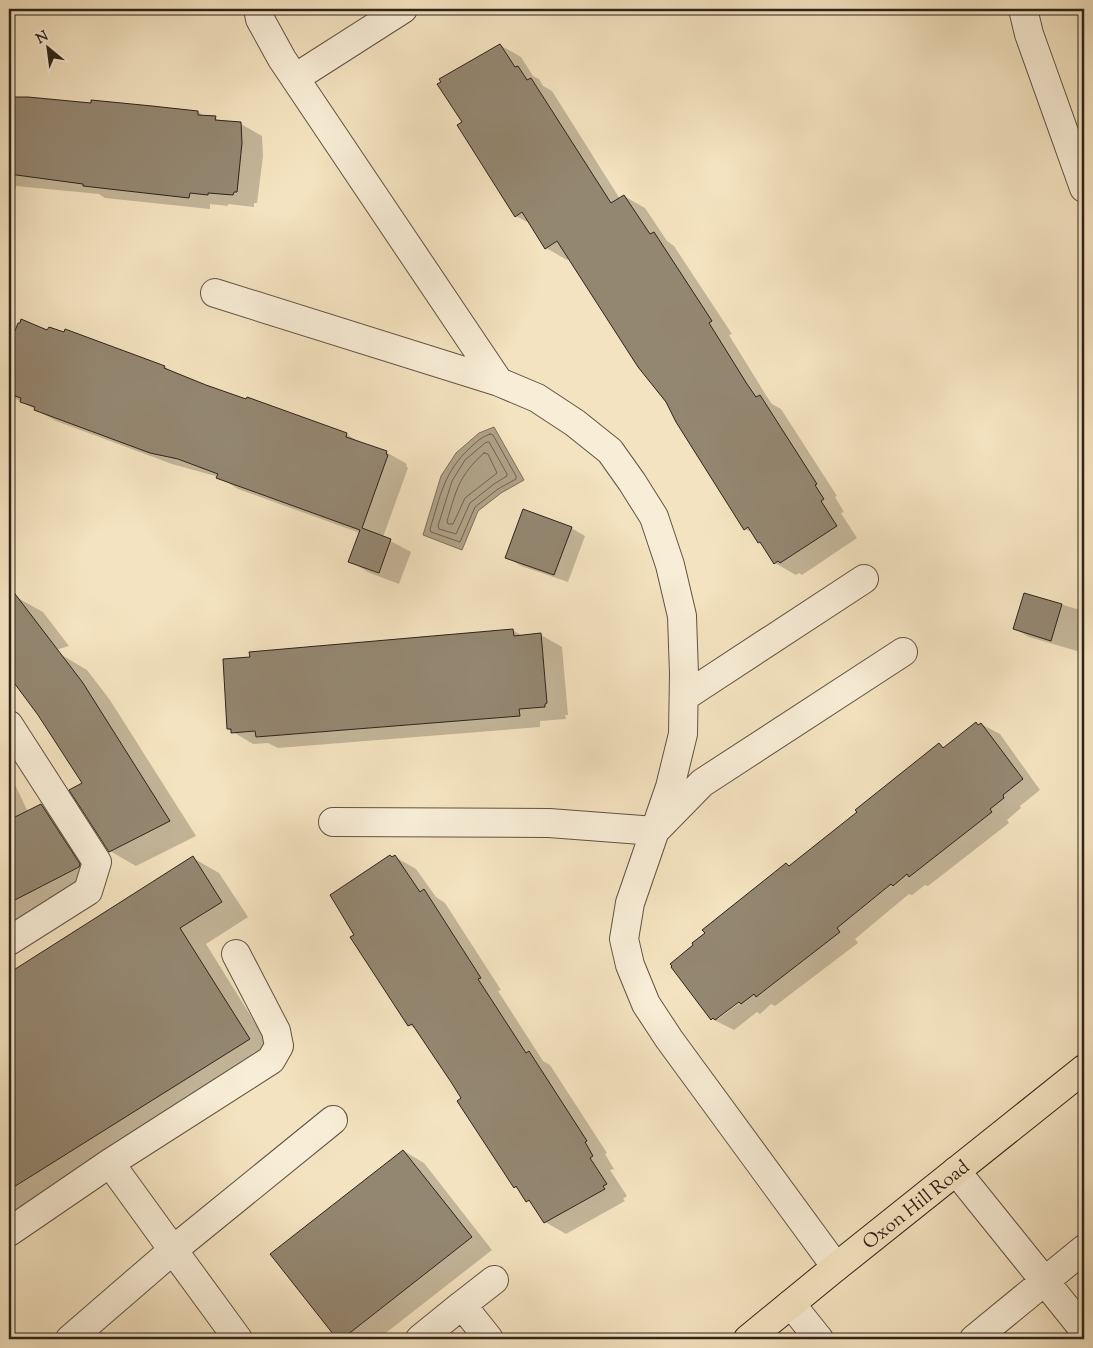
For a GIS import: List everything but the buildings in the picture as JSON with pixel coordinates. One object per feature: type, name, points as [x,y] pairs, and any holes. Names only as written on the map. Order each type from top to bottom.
[{"type":"main road","name":"Oxon Hill Road","points":[[748,1339],[1084,1069]]},
{"type":"lane","points":[[258,9],[260,19],[282,59],[499,382]]},
{"type":"lane","points":[[295,78],[403,9]]},
{"type":"lane","points":[[1023,9],[1029,34],[1084,188]]},
{"type":"lane","points":[[215,293],[499,382],[537,398],[575,423],[610,451],[632,482],[654,517],[670,565],[682,616],[684,697],[683,734],[670,787],[630,903],[624,939],[630,965],[646,1004],[669,1039],[836,1267]]},
{"type":"lane","points":[[684,697],[864,580]]},
{"type":"lane","points":[[655,831],[702,782],[903,652]]},
{"type":"lane","points":[[9,725],[97,862],[88,891],[9,941]]},
{"type":"lane","points":[[333,822],[549,823],[655,831]]},
{"type":"lane","points":[[9,1232],[110,1163],[271,1060],[279,1046],[276,1031],[236,954]]},
{"type":"lane","points":[[70,1339],[173,1250],[333,1120]]},
{"type":"lane","points":[[110,1163],[238,1339]]},
{"type":"lane","points":[[956,1171],[1084,1330]]},
{"type":"lane","points":[[974,1339],[1084,1249]]},
{"type":"lane","points":[[420,1339],[494,1280]]},
{"type":"lane","points":[[790,1304],[819,1339]]},
{"type":"lane","points":[[462,1305],[489,1339]]},
{"type":"water","points":[[494,427],[524,480],[501,493],[478,511],[462,550],[423,535],[441,476],[456,453],[479,433]]}]
